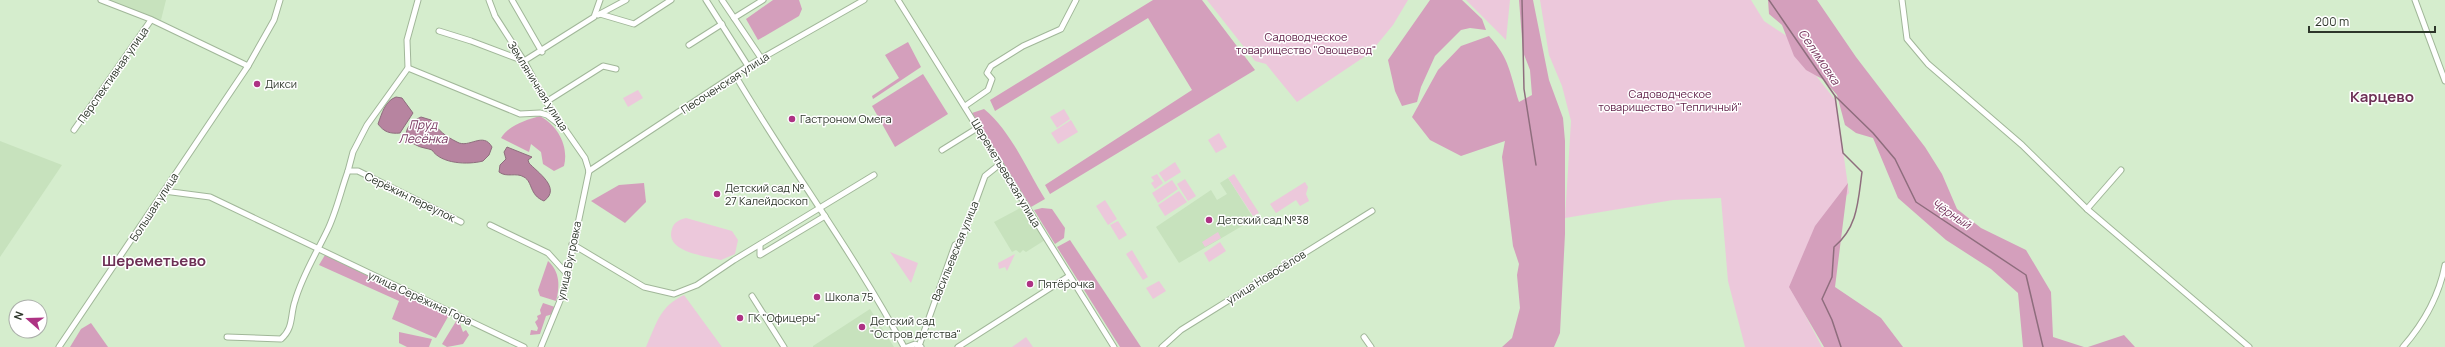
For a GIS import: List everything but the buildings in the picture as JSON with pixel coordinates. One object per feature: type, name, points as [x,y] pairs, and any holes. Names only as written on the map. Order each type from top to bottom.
[{"type":"street","points":[[101,0],[151,20],[248,66]]},
{"type":"street","name":"Большая улица","points":[[59,347],[248,66],[274,20],[280,0]]},
{"type":"street","points":[[227,336],[281,339],[287,334],[291,326],[292,308],[297,294],[317,249],[327,231],[353,152],[367,125],[408,68],[407,40],[418,0]]},
{"type":"street","name":"Земляничная улица","points":[[489,0],[495,16],[524,61],[546,102],[585,158],[589,171]]},
{"type":"street","name":"Земляничная улица","points":[[512,0],[542,52]]},
{"type":"street","points":[[594,17],[600,0]]},
{"type":"street","points":[[439,31],[524,61],[542,52],[594,17],[626,0]]},
{"type":"street","points":[[600,14],[634,24],[671,0]]},
{"type":"street","points":[[706,0],[748,66]]},
{"type":"street","points":[[722,0],[762,58]]},
{"type":"street","points":[[734,18],[763,0]]},
{"type":"street","name":"Песоченская улица","points":[[589,171],[748,66],[864,0]]},
{"type":"street","name":"Шереметьевская улица","points":[[898,0],[979,127],[1000,164],[1114,347]]},
{"type":"street","points":[[965,106],[988,90],[992,79],[987,73],[991,66],[1023,46],[1061,29],[1076,0]]},
{"type":"street","points":[[1902,0],[1907,39],[1928,64],[2022,146],[2087,209],[2219,320],[2248,347]]},
{"type":"street","points":[[2415,0],[2445,81]]},
{"type":"street","name":"Перспективная улица","points":[[74,130],[151,20]]},
{"type":"street","points":[[689,45],[722,24]]},
{"type":"street","points":[[546,102],[604,66],[616,69]]},
{"type":"street","points":[[408,68],[520,114],[540,113],[548,115],[562,126]]},
{"type":"street","points":[[735,75],[764,124],[884,309],[906,347],[912,345],[920,346]]},
{"type":"street","points":[[942,150],[979,127]]},
{"type":"street","name":"Васильевская улица","points":[[920,346],[955,245],[961,242],[984,178],[1000,164]]},
{"type":"street","name":"Серёжин переулок","points":[[348,170],[358,171],[462,222]]},
{"type":"street","points":[[2087,209],[2121,170]]},
{"type":"street","name":"улица Бугровка","points":[[541,347],[560,305],[589,171]]},
{"type":"street","points":[[572,244],[644,288],[674,294],[697,285],[874,175]]},
{"type":"street","name":"улица Серёжина Гора","points":[[164,191],[210,197],[524,347]]},
{"type":"street","name":"улица Новосёлов","points":[[1162,347],[1180,330],[1372,211]]},
{"type":"street","points":[[760,245],[760,255],[825,216]]},
{"type":"street","points":[[490,224],[548,253],[567,274]]},
{"type":"street","points":[[2403,347],[2414,335],[2434,303],[2445,265]]},
{"type":"street","points":[[958,347],[1069,276]]},
{"type":"street","points":[[752,296],[784,347]]},
{"type":"street","points":[[1364,337],[1370,347]]},
{"type":"shaded area","points":[[108,0],[166,0],[161,20]]},
{"type":"shaded area","points":[[773,0],[799,0],[802,9],[799,16],[758,40],[746,19]]},
{"type":"shaded area","points":[[1153,0],[1202,0],[1255,70],[1050,194],[1045,185],[1192,90],[1148,18],[995,111],[990,100]]},
{"type":"shaded area","points":[[1430,0],[1462,0],[1482,19],[1486,30],[1470,28],[1461,30],[1435,56],[1421,87],[1417,102],[1402,106],[1395,91],[1388,60]]},
{"type":"shaded area","points":[[1519,0],[1533,0],[1549,80],[1563,118],[1565,141],[1565,234],[1560,333],[1554,347],[1502,347],[1512,338],[1520,308],[1517,275],[1519,264],[1513,246],[1502,157],[1505,141],[1461,156],[1430,140],[1412,117],[1438,70],[1461,46],[1489,36],[1496,44],[1505,60],[1519,102],[1532,95],[1530,70],[1523,52]]},
{"type":"shaded area","points":[[1768,0],[1817,0],[1856,57],[1925,147],[1942,174],[1957,209],[1981,228],[2026,250],[2051,292],[2053,337],[2084,347],[2023,347],[2018,293],[1991,269],[1946,240],[1898,198],[1873,138],[1856,133],[1845,125],[1837,95],[1824,80],[1806,70],[1794,56],[1782,25],[1769,14]]},
{"type":"shaded area","points":[[908,42],[921,67],[873,99],[872,96],[899,78],[885,55]]},
{"type":"shaded area","points":[[923,74],[948,114],[895,147],[872,106]]},
{"type":"shaded area","points":[[984,109],[994,118],[1010,139],[1045,199],[1031,207],[972,113]]},
{"type":"shaded area","points":[[540,116],[557,131],[561,137],[565,151],[564,166],[554,171],[543,164],[541,152],[531,144],[529,152],[501,138],[504,133],[513,126]]},
{"type":"shaded area","points":[[0,141],[62,165],[0,257]]},
{"type":"shaded area","name":"Детский сад №38","points":[[1228,178],[1254,219],[1179,263],[1156,227],[1211,190],[1217,200],[1227,194],[1220,183]]},
{"type":"shaded area","points":[[644,183],[646,202],[625,223],[591,201],[619,185]]},
{"type":"shaded area","points":[[1848,183],[1835,287],[1881,318],[1903,347],[1824,347],[1789,287],[1815,226]]},
{"type":"shaded area","points":[[1024,206],[1045,240],[1026,252],[1023,250],[1020,253],[1016,250],[1012,252],[994,222]]},
{"type":"shaded area","points":[[1042,208],[1052,209],[1065,228],[1064,238],[1055,244],[1034,210]]},
{"type":"shaded area","points":[[1070,240],[1141,347],[1120,347],[1057,247]]},
{"type":"shaded area","points":[[325,255],[449,315],[436,338],[392,319],[399,301],[319,265]]},
{"type":"shaded area","points":[[548,261],[555,270],[558,280],[556,301],[540,296],[538,290]]},
{"type":"shaded area","points":[[543,303],[555,307],[553,314],[546,316],[540,334],[530,335],[531,330],[537,331],[538,328],[535,322],[538,319],[537,316],[541,314],[540,310]]},
{"type":"shaded area","name":"Детский сад \"Остров детства\"","points":[[870,309],[894,347],[813,347],[813,346]]},
{"type":"shaded area","points":[[458,318],[464,321],[460,324],[463,332],[466,330],[469,335],[463,344],[447,347],[442,344]]},
{"type":"shaded area","points":[[91,323],[108,347],[70,347],[81,329]]},
{"type":"shaded area","points":[[399,332],[432,339],[429,347],[407,347],[399,343]]},
{"type":"shaded area","points":[[2124,335],[2135,347],[2088,347]]},
{"type":"green space","name":"Садоводческое товарищество \"Овощевод\"","points":[[1207,0],[1408,0],[1393,25],[1370,53],[1297,102],[1266,64],[1255,61]]},
{"type":"green space","points":[[1466,0],[1510,0],[1506,40]]},
{"type":"green space","name":"Садоводческое товарищество \"Тепличный\"","points":[[1540,0],[1751,0],[1764,21],[1806,49],[1817,77],[1836,101],[1849,193],[1816,229],[1791,288],[1822,347],[1745,347],[1728,281],[1721,198],[1673,200],[1565,218],[1571,121],[1562,86],[1549,55]]},
{"type":"green space","points":[[638,90],[643,98],[628,107],[623,98]]},
{"type":"green space","points":[[1064,109],[1070,119],[1057,128],[1050,117]]},
{"type":"green space","points":[[1071,120],[1078,132],[1058,144],[1051,133]]},
{"type":"green space","points":[[1219,133],[1227,147],[1216,153],[1208,140]]},
{"type":"green space","points":[[1175,162],[1181,172],[1165,182],[1159,173]]},
{"type":"green space","points":[[1157,174],[1163,183],[1155,189],[1151,183],[1154,181],[1151,177]]},
{"type":"green space","points":[[1234,174],[1259,213],[1253,216],[1228,178]]},
{"type":"green space","points":[[1185,179],[1196,196],[1188,201],[1177,184]]},
{"type":"green space","points":[[1172,180],[1178,189],[1158,203],[1152,193]]},
{"type":"green space","points":[[1305,182],[1308,187],[1306,194],[1309,201],[1300,206],[1296,200],[1276,213],[1270,204]]},
{"type":"green space","points":[[1179,191],[1187,202],[1165,216],[1158,205]]},
{"type":"green space","points":[[1105,200],[1117,219],[1108,225],[1096,206]]},
{"type":"green space","points":[[686,218],[732,231],[738,240],[735,254],[721,260],[688,252],[680,248],[674,243],[671,237],[672,229],[677,222]]},
{"type":"green space","points":[[1118,221],[1127,235],[1119,240],[1110,225]]},
{"type":"green space","points":[[1218,232],[1221,238],[1205,247],[1202,242]]},
{"type":"green space","points":[[1220,242],[1226,251],[1209,262],[1204,253]]},
{"type":"green space","points":[[1132,250],[1148,277],[1143,280],[1126,254]]},
{"type":"green space","points":[[890,252],[918,263],[911,283]]},
{"type":"green space","points":[[1015,254],[1007,271],[1005,267],[999,269],[998,263]]},
{"type":"green space","points":[[1159,281],[1166,291],[1153,299],[1146,288]]},
{"type":"green space","points":[[684,295],[722,347],[646,347],[656,323],[664,310]]},
{"type":"green space","points":[[1026,337],[1033,347],[1012,347]]},
{"type":"water","name":"Пруд Лесёнка","points":[[396,97],[402,98],[413,113],[400,133],[385,131],[378,124],[389,101]]},
{"type":"water","name":"Пруд Лесёнка","points":[[421,117],[431,120],[442,133],[462,144],[480,140],[488,142],[492,147],[489,155],[483,161],[470,163],[455,162],[448,161],[436,155],[432,150],[416,145],[411,142],[406,134],[409,126]]},
{"type":"water","points":[[507,147],[532,157],[528,160],[529,163],[546,180],[549,186],[549,196],[544,201],[533,192],[529,182],[524,177],[518,175],[505,175],[499,172],[500,165],[506,159],[504,152]]},
{"type":"waterway","points":[[1522,0],[1524,89],[1536,165]]},
{"type":"waterway","name":"Селимовка","points":[[1769,0],[1835,96],[1843,153],[1862,172],[1856,213],[1848,231],[1834,247],[1832,277],[1822,299],[1832,320],[1841,347]]},
{"type":"waterway","name":"Чёрный","points":[[1835,96],[1873,133],[1895,159],[1916,202],[2026,275],[2043,347]]},
{"type":"place","name":"Дикси","points":[[257,84]]},
{"type":"place","name":"Гастроном Омега","points":[[792,119]]},
{"type":"place","name":"Детский сад № 27 Калейдоскоп","points":[[717,194]]},
{"type":"place","name":"Детский сад №38","points":[[1209,220]]},
{"type":"place","name":"Пятёрочка","points":[[1030,284]]},
{"type":"place","name":"Школа 75","points":[[817,297]]},
{"type":"place","name":"ГК \"Офицеры\"","points":[[740,318]]},
{"type":"place","name":"Детский сад \"Остров детства\"","points":[[862,327]]},
{"type":"district","name":"Карцево","points":[[2382,97]]},
{"type":"district","name":"Шереметьево","points":[[154,261]]}]
